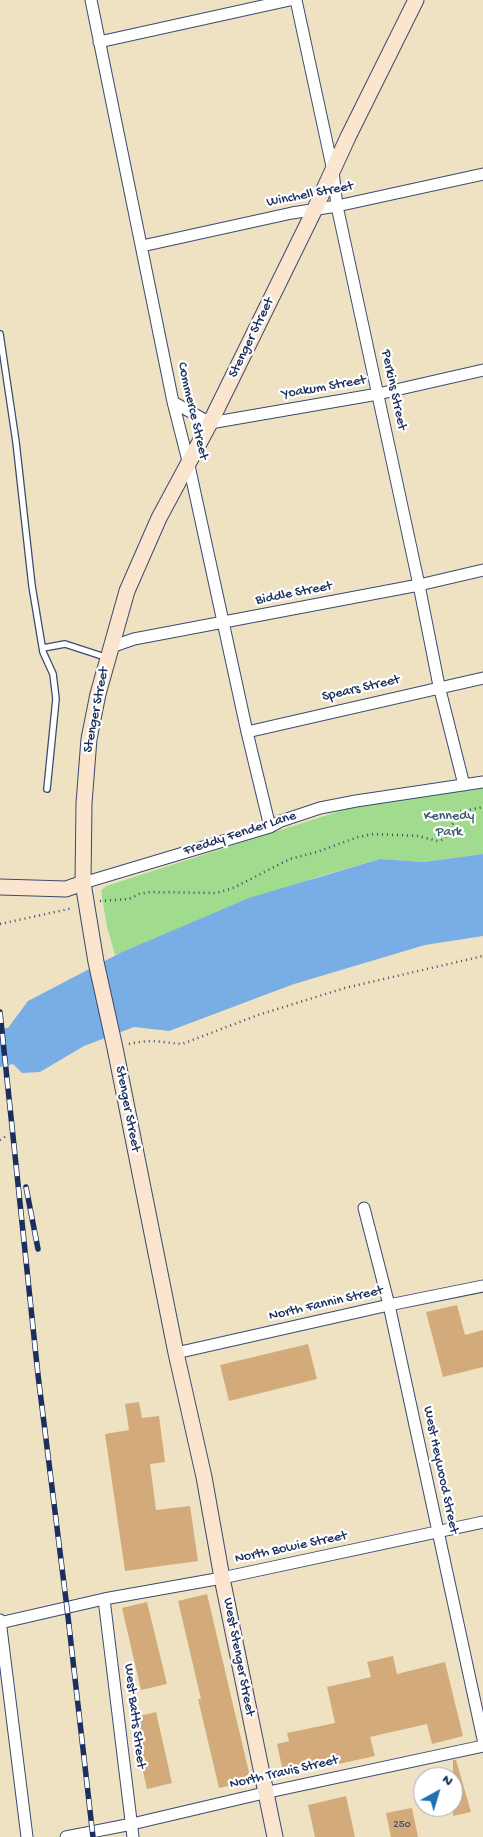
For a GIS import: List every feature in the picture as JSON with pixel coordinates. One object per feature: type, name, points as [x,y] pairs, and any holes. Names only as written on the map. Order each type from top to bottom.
[{"type":"street","name":"Commerce Street","points":[[91,0],[173,402],[270,827]]},
{"type":"street","points":[[99,42],[290,0]]},
{"type":"street","name":"Perkins Street","points":[[296,0],[333,171],[337,206],[439,686],[464,785]]},
{"type":"street","name":"Stenger Street","points":[[204,1477],[176,1353],[96,962],[83,883],[84,803],[89,739],[98,694],[127,591],[159,518],[210,423],[416,0]]},
{"type":"street","name":"Winchell Street","points":[[142,246],[483,174]]},
{"type":"street","name":"Yoakum Street","points":[[210,423],[378,394],[483,370]]},
{"type":"street","points":[[173,402],[210,423]]},
{"type":"street","name":"Biddle Street","points":[[109,653],[134,639],[419,585],[483,570]]},
{"type":"street","name":"Spears Street","points":[[247,732],[439,686],[483,678]]},
{"type":"street","name":"Freddy Fender Lane","points":[[0,888],[66,889],[270,827],[281,821],[320,808],[483,782]]},
{"type":"street","name":"West Heywood Street","points":[[364,1208],[389,1305],[483,1739]]},
{"type":"street","name":"North Fannin Street","points":[[176,1353],[483,1286]]},
{"type":"street","name":"West Stenger Street","points":[[204,1477],[264,1792],[275,1837]]},
{"type":"street","name":"North Bowie Street","points":[[0,1622],[104,1599],[222,1578],[483,1522]]},
{"type":"street","name":"West Batts Street","points":[[104,1599],[133,1837]]},
{"type":"street","points":[[0,1622],[27,1837]]},
{"type":"street","name":"North Travis Street","points":[[66,1837],[132,1824],[264,1792],[483,1746]]},
{"type":"lane","points":[[0,334],[16,442],[32,586],[43,648],[53,674],[56,699],[47,789]]},
{"type":"lane","points":[[43,648],[65,644],[109,653]]},
{"type":"path","points":[[0,924],[51,914],[103,900],[129,898],[150,892],[217,893],[233,888],[290,859],[373,834],[418,836],[438,841],[448,835],[459,812],[483,807]]},
{"type":"path","points":[[115,1048],[138,1042],[182,1044],[258,1015],[345,988],[483,956]]},
{"type":"path","points":[[0,1140],[6,1136]]},
{"type":"green space","name":"Kennedy Park","points":[[483,785],[483,854],[424,862],[380,859],[317,877],[115,955],[107,927],[101,891],[106,886],[346,809]]},
{"type":"water","points":[[483,854],[483,936],[425,945],[294,984],[169,1031],[134,1027],[84,1046],[40,1072],[22,1073],[13,1064],[0,1067],[0,1029],[8,1028],[28,1001],[120,953],[249,898],[380,859],[424,862]]},
{"type":"building","points":[[457,1305],[465,1335],[483,1330],[483,1367],[443,1377],[426,1312]]},
{"type":"building","points":[[308,1344],[317,1379],[229,1401],[220,1365]]},
{"type":"building","points":[[139,1402],[142,1418],[159,1416],[165,1462],[150,1464],[156,1510],[190,1506],[198,1561],[125,1571],[105,1434],[129,1430],[125,1404]]},
{"type":"building","points":[[207,1594],[251,1781],[219,1788],[178,1601]]},
{"type":"building","points":[[147,1602],[167,1684],[141,1690],[122,1608]]},
{"type":"building","points":[[393,1656],[397,1674],[445,1662],[463,1736],[432,1744],[427,1724],[370,1737],[375,1756],[284,1776],[277,1744],[289,1741],[287,1733],[335,1723],[327,1687],[371,1677],[367,1662]]},
{"type":"building","points":[[156,1712],[172,1783],[147,1789],[131,1718]]},
{"type":"building","points":[[453,1760],[456,1760],[458,1767],[453,1767]]},
{"type":"building","points":[[463,1784],[471,1812],[463,1814]]},
{"type":"building","points":[[346,1796],[355,1837],[315,1837],[308,1805]]},
{"type":"building","points":[[412,1808],[418,1837],[391,1837],[386,1813]]},
{"type":"railway","points":[[0,1012],[38,1375],[93,1837]]},
{"type":"railway","points":[[26,1187],[38,1249]]}]
